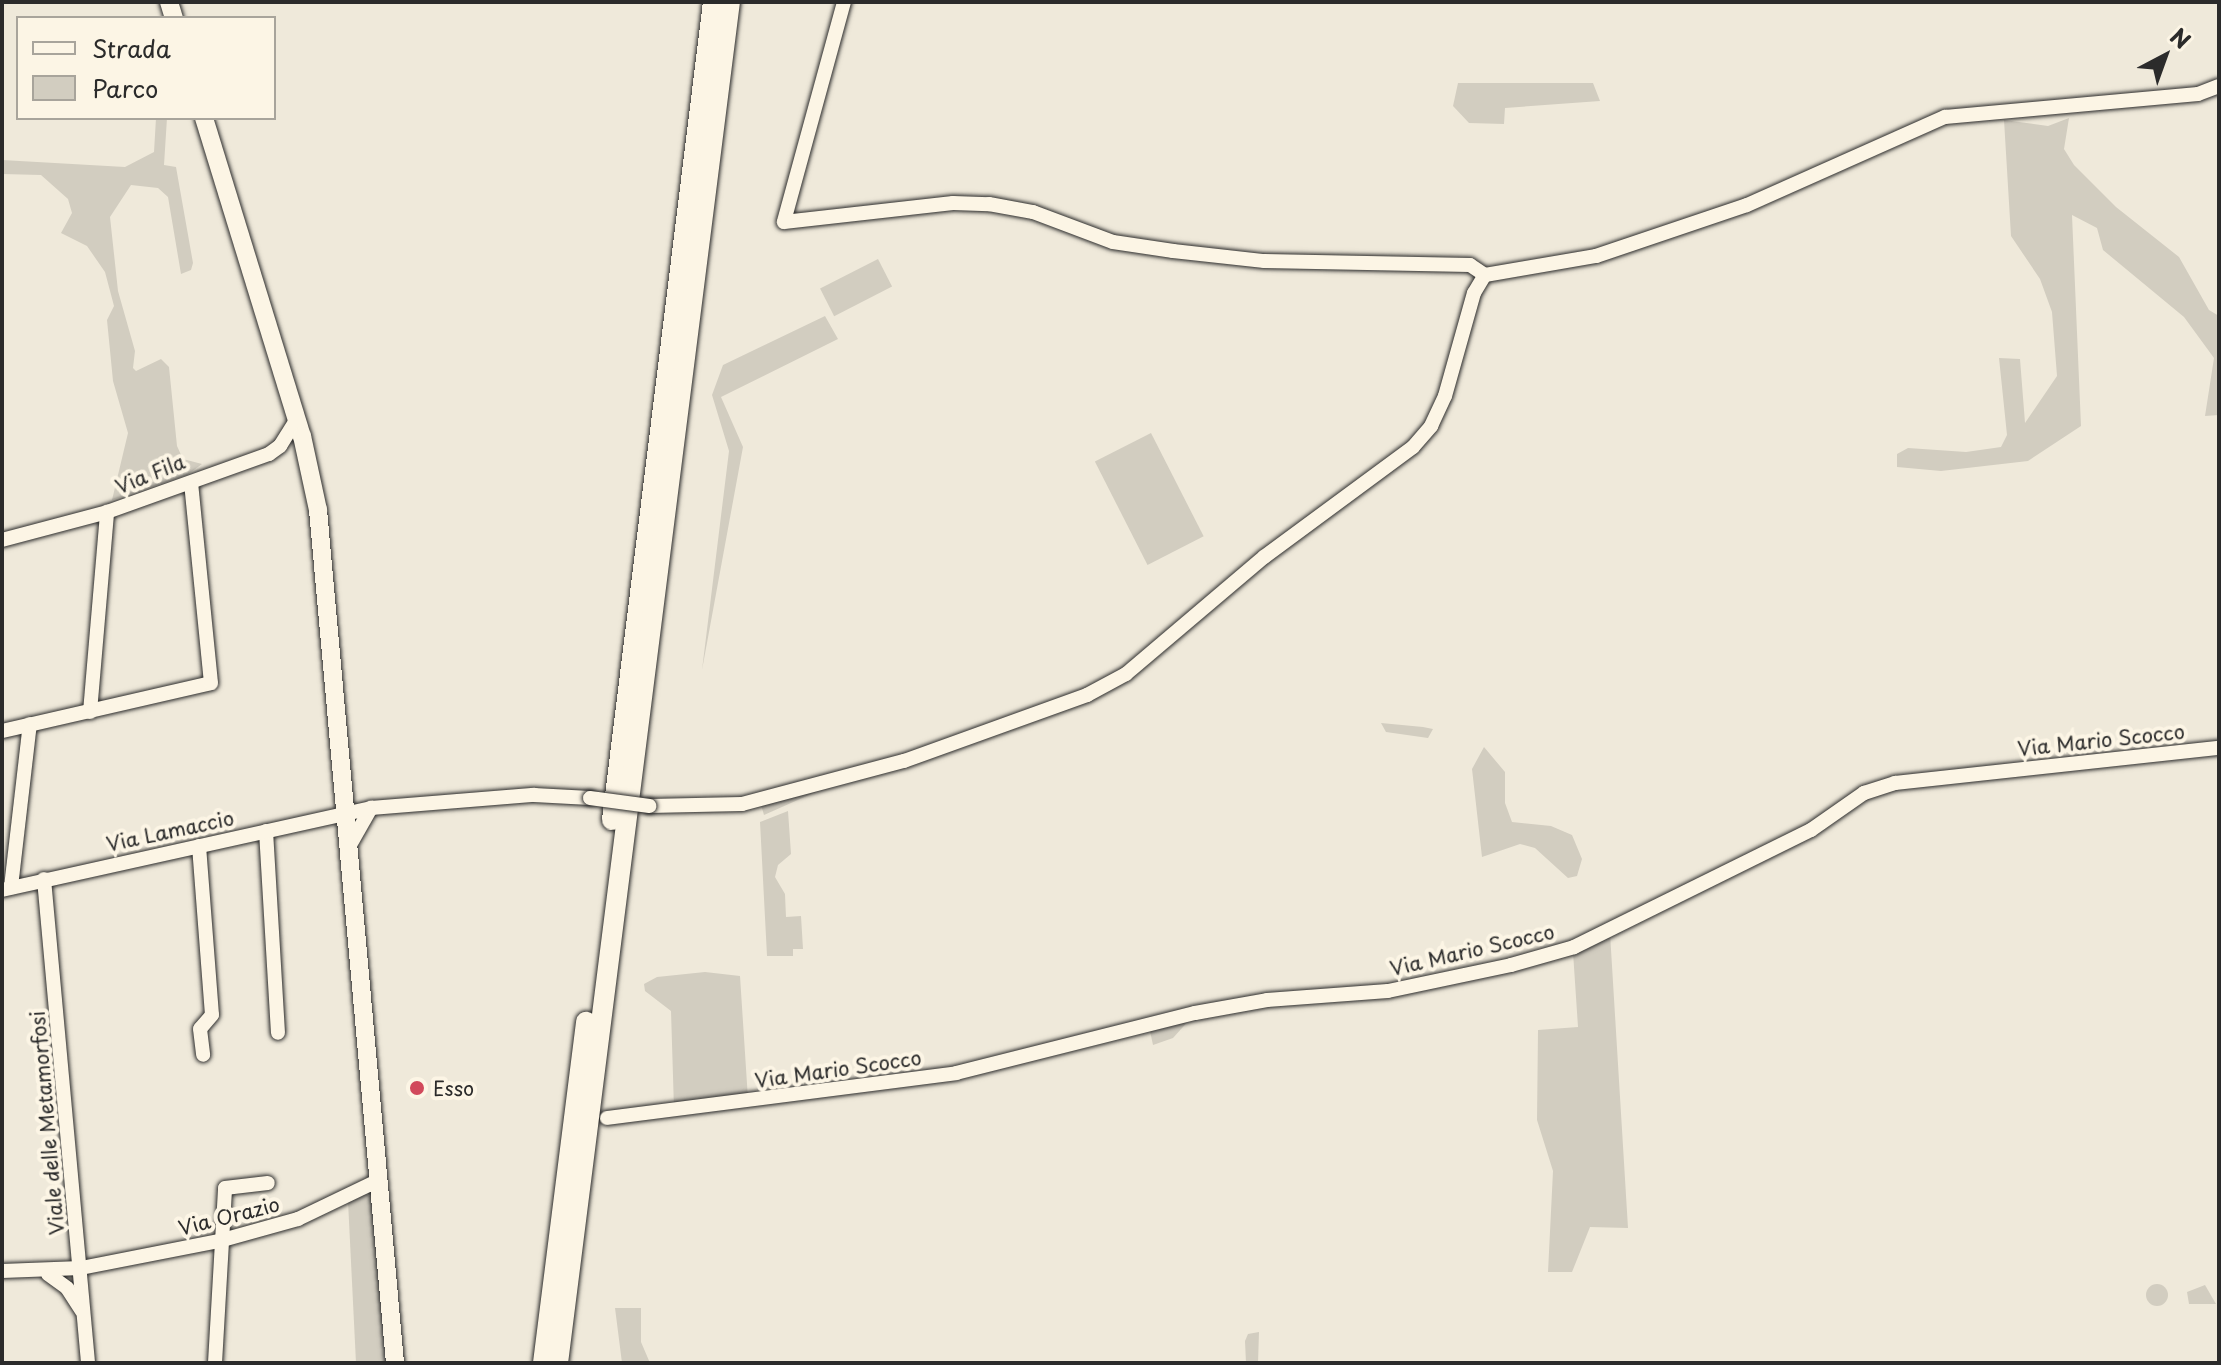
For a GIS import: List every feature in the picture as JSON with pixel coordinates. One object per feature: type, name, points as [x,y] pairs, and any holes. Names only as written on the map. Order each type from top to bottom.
[{"type":"highway","points":[[543,1363],[713,2]]},
{"type":"highway","points":[[558,1363],[730,2]]},
{"type":"main road","points":[[205,120],[297,419],[318,510],[395,1363]]},
{"type":"street","points":[[844,2],[784,222],[953,203],[989,204],[1033,212],[1113,242],[1173,251],[1264,261],[1470,265],[1485,275],[1596,256],[1717,215],[1945,117],[2198,94],[2219,86]]},
{"type":"street","name":"Via Lamaccio","points":[[7,889],[371,808],[534,795],[649,806],[742,804],[904,761],[1087,695],[1126,674],[1264,557],[1413,447],[1431,426],[1445,396],[1474,293],[1485,275]]},
{"type":"street","name":"Via Fila","points":[[2,540],[107,512],[191,484],[202,474],[269,454],[297,419]]},
{"type":"street","points":[[2,731],[211,683],[191,484]]},
{"type":"street","points":[[90,712],[107,512]]},
{"type":"street","points":[[7,889],[30,724]]},
{"type":"street","name":"Via Mario Scocco","points":[[607,1118],[956,1073],[1195,1013],[1267,1000],[1388,991],[1511,965],[1574,947],[1811,830],[1864,793],[1895,783],[2219,748]]},
{"type":"street","points":[[343,779],[371,808],[349,845]]},
{"type":"street","points":[[266,831],[278,1033]]},
{"type":"street","points":[[199,846],[212,1015],[200,1029],[203,1055]]},
{"type":"street","name":"Viale delle Metamorfosi","points":[[44,879],[88,1363]]},
{"type":"street","name":"Via Orazio","points":[[2,1271],[81,1268],[219,1241],[298,1219],[379,1180]]},
{"type":"street","points":[[215,1363],[219,1241],[225,1188],[268,1183]]},
{"type":"street","points":[[77,1233],[64,1256],[40,1270],[76,1298],[86,1321]]},
{"type":"green space","points":[[1458,83],[1593,83],[1600,101],[1505,108],[1504,124],[1469,123],[1453,106]]},
{"type":"green space","points":[[2069,118],[2064,149],[2074,165],[2116,207],[2179,257],[2209,310],[2219,316],[2219,415],[2205,416],[2214,358],[2184,317],[2103,250],[2097,228],[2072,215],[2081,426],[2028,461],[1941,471],[1897,467],[1897,454],[1908,448],[1966,452],[2001,447],[2007,435],[1999,358],[2020,359],[2025,423],[2057,376],[2052,312],[2040,279],[2011,236],[2004,120],[2048,126]]},
{"type":"green space","points":[[156,120],[167,120],[164,165],[176,167],[193,263],[191,270],[181,274],[168,197],[158,188],[131,185],[110,217],[118,291],[135,351],[133,368],[136,371],[161,359],[169,367],[177,446],[183,459],[202,464],[187,475],[112,500],[128,433],[113,381],[107,320],[114,306],[105,272],[87,246],[61,233],[72,213],[68,199],[41,175],[2,174],[2,160],[125,167],[154,152]]},
{"type":"green space","points":[[878,259],[892,287],[834,316],[820,289]]},
{"type":"green space","points":[[825,316],[838,339],[721,397],[743,447],[702,670],[729,451],[712,395],[723,365]]},
{"type":"green space","points":[[1151,433],[1204,536],[1148,565],[1095,462]]},
{"type":"green space","points":[[1381,723],[1433,729],[1428,738],[1386,732]]},
{"type":"green space","points":[[1484,747],[1505,772],[1505,803],[1512,822],[1551,826],[1572,835],[1582,859],[1577,876],[1568,878],[1535,848],[1520,844],[1482,857],[1472,769]]},
{"type":"green space","points":[[818,791],[764,815],[761,805]]},
{"type":"green space","points":[[788,811],[791,854],[778,865],[775,877],[785,894],[786,917],[801,916],[803,949],[793,949],[793,956],[767,956],[760,822]]},
{"type":"green space","points":[[1610,933],[1628,1228],[1590,1227],[1572,1272],[1548,1272],[1553,1171],[1537,1120],[1538,1030],[1578,1027],[1573,952]]},
{"type":"green space","points":[[705,972],[740,976],[748,1099],[674,1109],[671,1011],[645,991],[644,984],[657,977]]},
{"type":"green space","points":[[1191,1018],[1173,1038],[1153,1045],[1150,1031]]},
{"type":"green space","points":[[363,1193],[376,1199],[390,1363],[356,1363],[348,1201]]},
{"type":"green space","points":[[2157,1284],[2165,1287],[2168,1295],[2165,1303],[2157,1306],[2149,1303],[2146,1295],[2149,1287]]},
{"type":"green space","points":[[2205,1285],[2216,1304],[2189,1304],[2187,1292]]},
{"type":"green space","points":[[615,1308],[641,1308],[641,1342],[650,1363],[622,1363]]},
{"type":"green space","points":[[1259,1332],[1258,1363],[1246,1363],[1245,1341],[1248,1334]]},
{"type":"place","name":"Esso","points":[[417,1088]]}]
